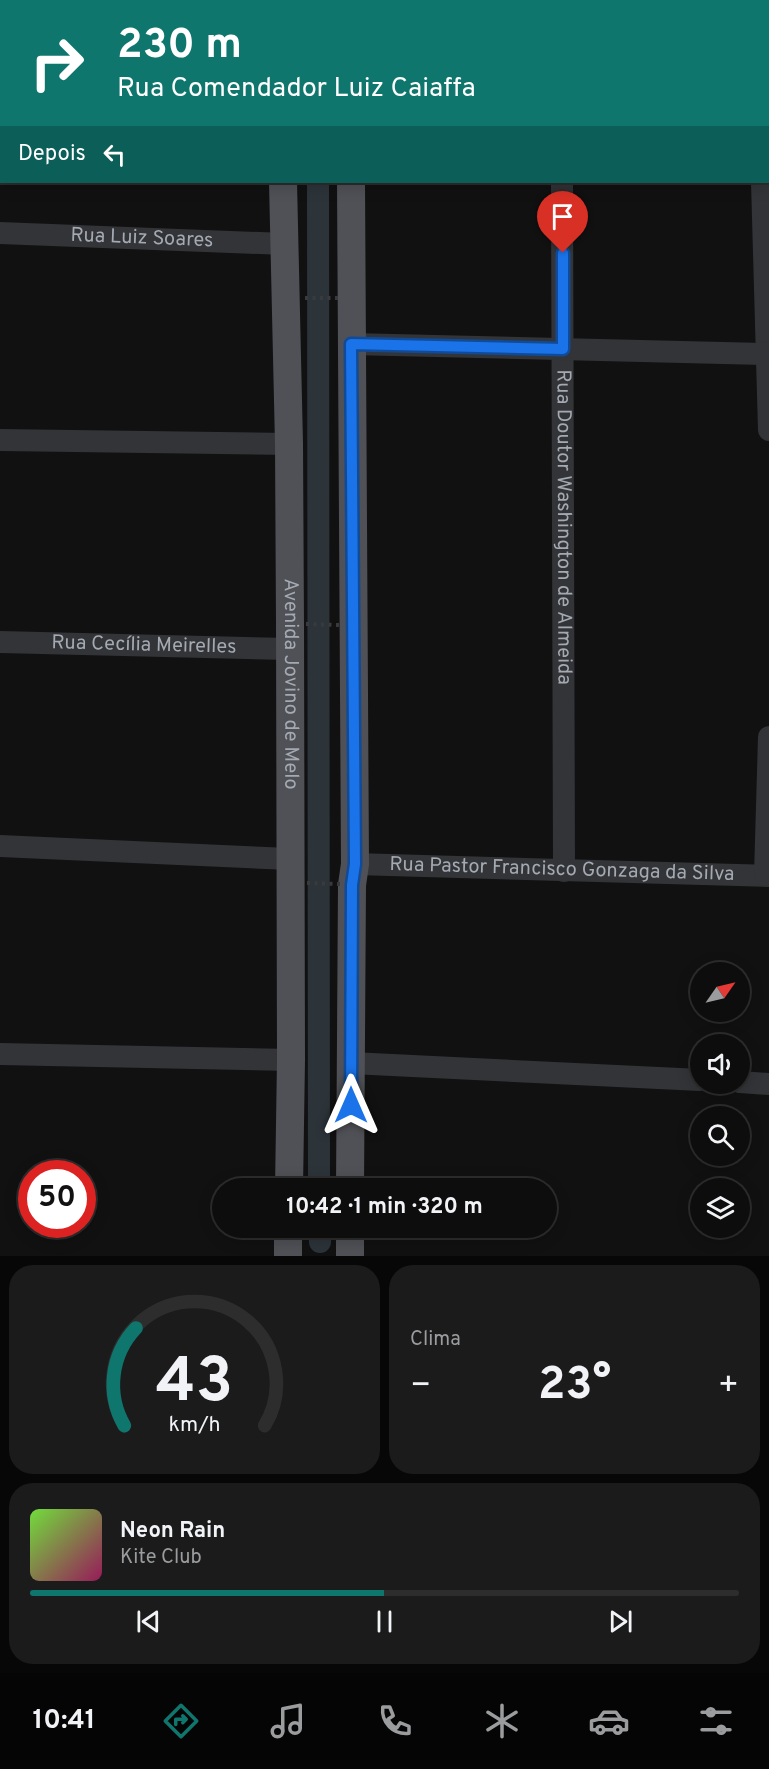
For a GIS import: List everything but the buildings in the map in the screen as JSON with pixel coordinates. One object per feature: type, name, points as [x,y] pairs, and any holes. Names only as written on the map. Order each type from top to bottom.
[{"type":"main road","name":"Avenida Jovino de Melo","points":[[283,183],[289,444],[291,1060],[289,1178]]},
{"type":"main road","points":[[350,1178],[352,885],[347,874],[351,183]]},
{"type":"main road","points":[[288,1238],[288,1256]]},
{"type":"main road","points":[[350,1238],[350,1256]]},
{"type":"street","name":"Rua Doutor Washington de Almeida","points":[[562,183],[564,871]]},
{"type":"street","points":[[764,183],[768,286],[769,430]]},
{"type":"street","name":"Rua Luiz Soares","points":[[0,233],[284,244]]},
{"type":"street","points":[[351,344],[767,353]]},
{"type":"street","points":[[0,440],[289,444]]},
{"type":"street","name":"Rua Cecília Meirelles","points":[[0,642],[289,650]]},
{"type":"street","points":[[767,876],[769,737]]},
{"type":"street","points":[[0,846],[290,859]]},
{"type":"street","name":"Rua Pastor Francisco Gonzaga da Silva","points":[[347,874],[564,871],[767,876]]},
{"type":"street","points":[[0,1054],[291,1060]]},
{"type":"street","points":[[351,1063],[690,1080]]},
{"type":"street","points":[[750,1083],[769,1084]]},
{"type":"path","points":[[305,298],[341,298]]},
{"type":"path","points":[[306,624],[340,624]]},
{"type":"path","points":[[307,883],[347,874]]},
{"type":"waterway","points":[[318,183],[319,1178]]},
{"type":"route","points":[[351,1105],[352,885],[355,864],[351,344],[563,349],[563,253]]}]
